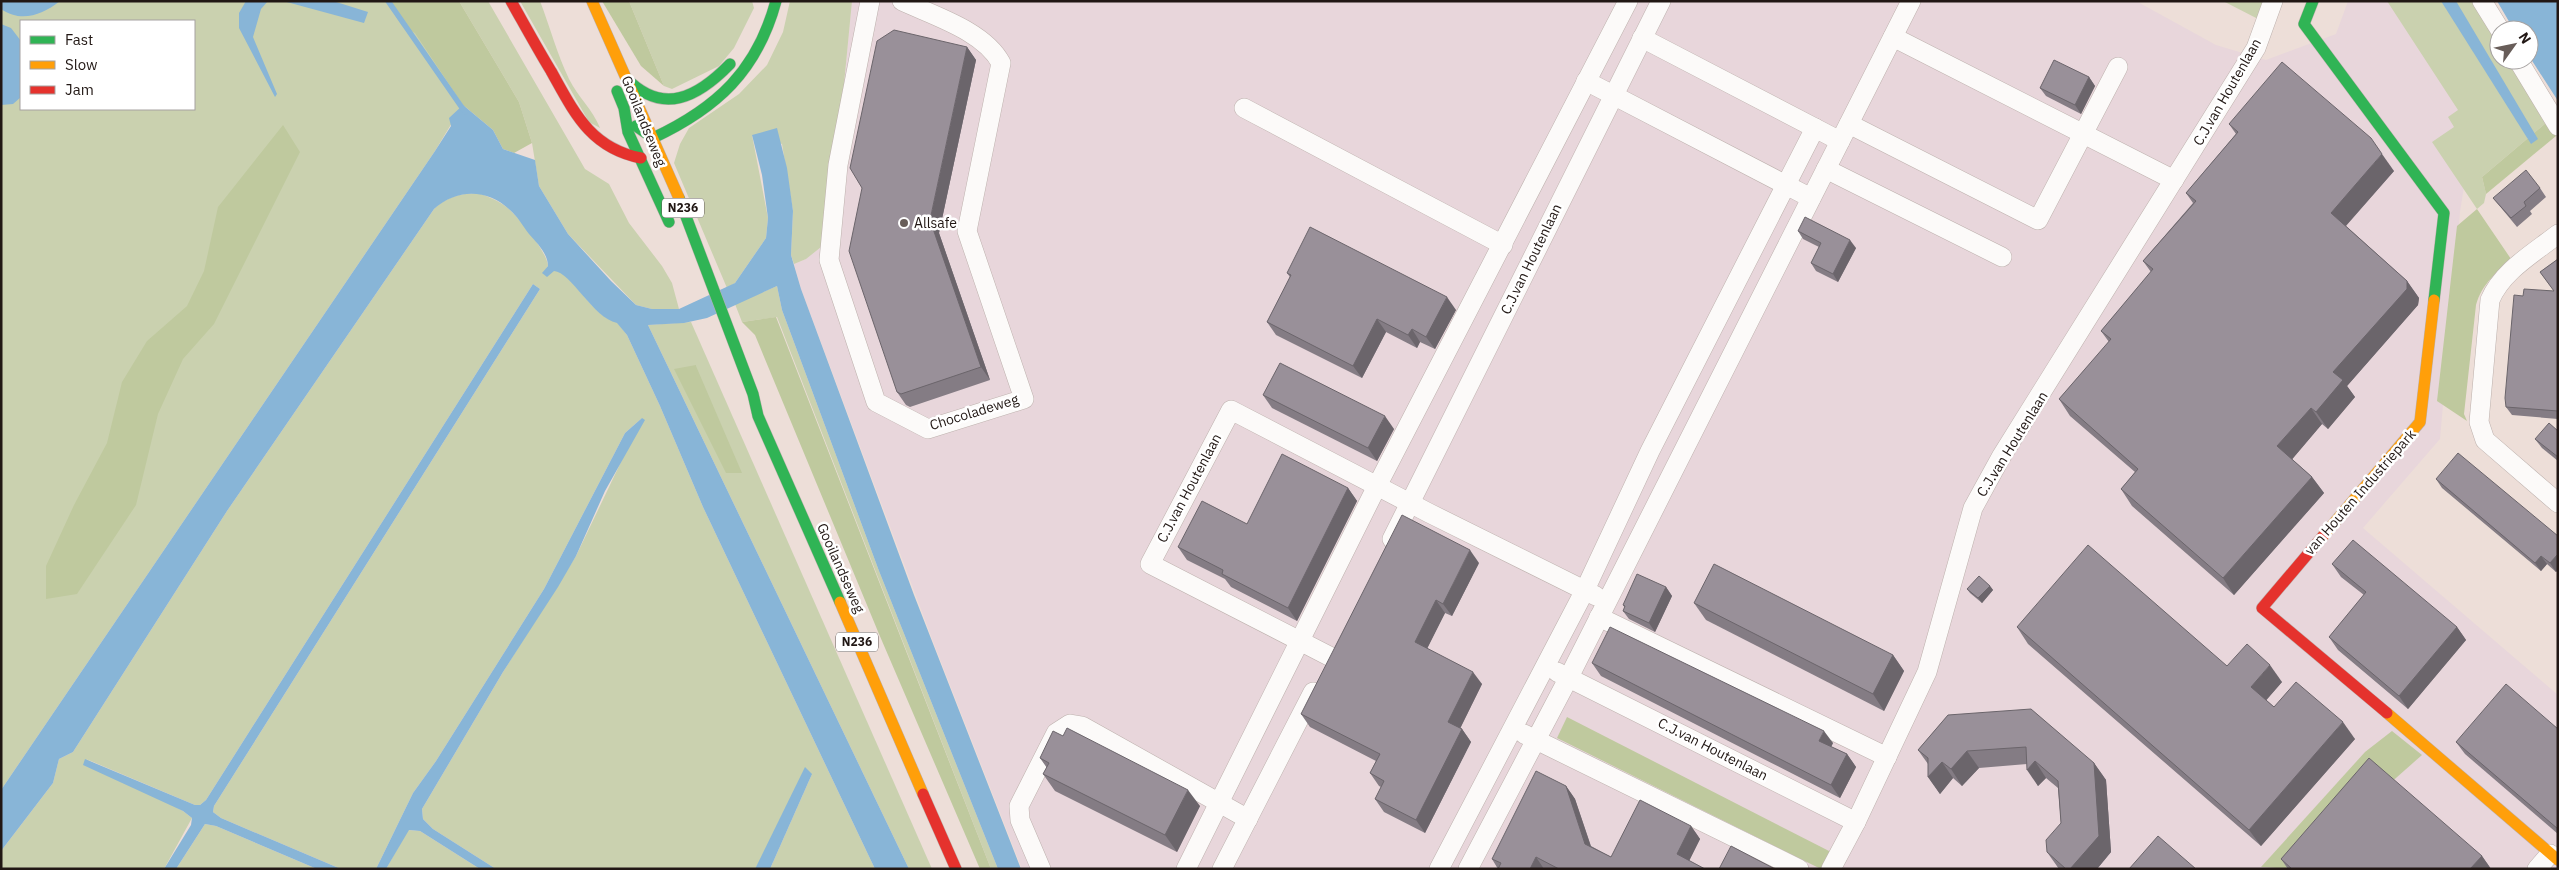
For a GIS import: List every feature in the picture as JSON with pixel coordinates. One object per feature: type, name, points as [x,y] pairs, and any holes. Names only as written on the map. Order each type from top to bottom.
[{"type":"street","points":[[511,1],[578,120],[592,137],[631,157],[641,158]]},
{"type":"street","name":"Gooilandseweg","points":[[592,1],[654,138],[711,279],[728,331],[753,394],[758,416],[956,869]]},
{"type":"street","points":[[624,108],[631,120],[641,131],[654,138],[687,123],[702,113],[749,66],[762,47],[776,1]]},
{"type":"street","name":"Chocoladeweg","points":[[870,1],[838,165],[829,260],[876,402],[928,429],[1024,400],[967,230],[1001,63],[995,51],[978,37],[902,1]]},
{"type":"street","points":[[1186,869],[1377,486],[1503,246],[1628,1]]},
{"type":"street","name":"C.J.van Houtenlaan","points":[[1384,554],[1612,95],[1661,1]]},
{"type":"street","points":[[1468,869],[1534,740],[1569,677],[1911,1]]},
{"type":"street","name":"C.J.van Houtenlaan","points":[[1832,869],[1927,672],[1973,508],[2001,457],[2256,48],[2273,1]]},
{"type":"street","name":"van Houten Industriepark","points":[[2313,1],[2304,24],[2444,213],[2420,422],[2262,608],[2459,774],[2554,857],[2537,869]]},
{"type":"street","points":[[2482,1],[2494,20]]},
{"type":"street","points":[[1893,37],[2174,180]]},
{"type":"street","points":[[1642,38],[1840,141]]},
{"type":"street","points":[[626,78],[634,89],[645,96],[657,100],[688,96],[704,87],[728,66],[738,53]]},
{"type":"street","points":[[1849,124],[2038,220],[2118,67]]},
{"type":"street","points":[[2524,70],[2558,126]]},
{"type":"street","name":"Gooilandseweg","points":[[612,81],[624,108],[628,132],[673,231]]},
{"type":"street","points":[[1586,81],[1811,198]]},
{"type":"street","points":[[1244,108],[1503,246]]},
{"type":"street","points":[[1439,869],[1584,592],[1650,451],[1697,363],[1815,128]]},
{"type":"street","points":[[1826,169],[2002,257]]},
{"type":"street","points":[[2558,234],[2502,278],[2495,288],[2490,300],[2479,422],[2485,440],[2558,503]]},
{"type":"street","name":"Gooilandseweg","points":[[721,342],[744,397],[758,416]]},
{"type":"street","points":[[1697,363],[1722,375]]},
{"type":"street","name":"C.J.van Houtenlaan","points":[[1331,657],[1150,564],[1231,410],[1584,592],[1603,609],[1887,757]]},
{"type":"street","points":[[1650,451],[1676,464]]},
{"type":"street","points":[[1614,527],[1638,540]]},
{"type":"street","points":[[1222,869],[1340,640]]},
{"type":"street","name":"C.J.van Houtenlaan","points":[[1544,668],[1569,677],[1856,822]]},
{"type":"street","points":[[1041,869],[1020,820],[1019,806],[1056,733],[1065,725],[1082,726],[1248,819]]},
{"type":"street","points":[[1512,728],[1799,869]]},
{"type":"shaded area","points":[[852,1],[2136,1],[2216,45],[2266,60],[2336,34],[2348,1],[2394,1],[2474,122],[2460,212],[2440,439],[2363,528],[2558,695],[2558,869],[1022,869],[934,644],[801,289],[794,264],[806,259],[832,208]]},
{"type":"green space","points":[[1,1],[403,1],[467,98],[435,151],[1,790]]},
{"type":"green space","points":[[386,1],[459,1],[519,102],[532,143],[514,153],[503,149],[493,130],[463,105],[415,33],[402,26]]},
{"type":"green space","points":[[459,1],[488,1],[585,169],[609,184],[629,223],[662,266],[672,283],[679,309],[652,309],[636,305],[568,234],[539,186],[532,143],[519,102]]},
{"type":"green space","points":[[520,1],[540,1],[569,79],[600,128],[589,122]]},
{"type":"green space","points":[[602,1],[629,1],[664,86],[641,66]]},
{"type":"green space","points":[[629,1],[752,1],[754,8],[734,48],[719,66],[672,89],[664,86]]},
{"type":"green space","points":[[790,1],[852,1],[832,208],[826,243],[806,259],[794,264],[791,255],[793,211],[782,144],[752,135],[768,218],[766,238],[735,283],[727,288],[674,163],[680,144],[689,128],[739,94],[767,65],[783,32]]},
{"type":"green space","points":[[2223,1],[2268,1],[2260,20]]},
{"type":"green space","points":[[2387,1],[2476,1],[2489,23],[2489,70],[2517,70],[2547,122],[2482,177],[2486,194],[2484,203],[2477,209],[2432,142],[2454,127],[2448,117],[2458,110]]},
{"type":"green space","points":[[2547,122],[2556,136],[2486,194],[2482,177]]},
{"type":"green space","points":[[283,125],[300,152],[214,324],[183,359],[158,414],[136,505],[77,594],[46,599],[46,566],[74,505],[107,443],[122,382],[147,341],[187,306],[204,271],[218,207]]},
{"type":"green space","points":[[478,193],[506,206],[514,213],[547,260],[548,266],[543,273],[558,271],[564,274],[600,313],[608,319],[617,322],[627,335],[703,507],[875,869],[770,869],[812,774],[755,869],[496,869],[433,829],[423,819],[422,809],[503,672],[576,556],[642,418],[625,433],[544,589],[436,761],[413,793],[376,869],[341,869],[221,818],[213,812],[214,806],[540,289],[533,284],[206,800],[200,805],[195,805],[86,759],[183,811],[192,818],[164,869],[1,869],[1,851],[53,783],[59,759],[73,752],[227,511],[434,209],[444,201],[454,197]]},
{"type":"green space","points":[[2477,209],[2511,259],[2485,285],[2476,305],[2464,414],[2467,421],[2437,401],[2457,226]]},
{"type":"green space","points":[[777,286],[782,310],[879,571],[998,869],[991,869],[777,317],[742,322],[735,304]]},
{"type":"green space","points":[[776,317],[991,869],[980,869],[879,634],[755,335],[742,322]]},
{"type":"green space","points":[[691,322],[932,869],[909,869],[648,325]]},
{"type":"green space","points":[[696,365],[742,473],[726,473],[674,369]]},
{"type":"green space","points":[[1567,717],[1831,852],[1821,869],[1557,738]]},
{"type":"green space","points":[[2392,731],[2422,755],[2293,869],[2261,867],[2365,752]]},
{"type":"green space","points":[[205,824],[216,826],[317,869],[176,869]]},
{"type":"green space","points":[[408,830],[420,831],[480,869],[386,869]]},
{"type":"water","points":[[1,1],[60,1],[46,10],[31,16],[16,16],[1,9]]},
{"type":"water","points":[[246,1],[268,1],[261,9],[253,37],[277,94],[275,97],[239,28],[239,13]]},
{"type":"water","points":[[283,1],[333,1],[368,12],[364,23]]},
{"type":"water","points":[[2441,1],[2456,1],[2489,57],[2489,70],[2497,70],[2538,139],[2531,144]]},
{"type":"water","points":[[2497,1],[2558,1],[2558,101],[2538,70],[2539,20],[2508,20]]},
{"type":"water","points":[[1,24],[11,28],[20,40],[20,98],[13,104],[1,105]]},
{"type":"water","points":[[463,105],[493,130],[503,149],[535,160],[539,186],[568,234],[636,305],[652,309],[679,309],[735,283],[766,238],[768,218],[762,175],[752,135],[777,128],[787,168],[793,211],[791,255],[801,289],[914,595],[1021,869],[998,869],[879,571],[782,310],[777,286],[707,318],[684,323],[648,325],[909,869],[875,869],[703,507],[627,335],[617,323],[599,313],[561,273],[554,271],[547,277],[542,273],[548,266],[544,253],[510,210],[492,198],[472,194],[452,198],[434,209],[227,511],[73,752],[59,759],[53,783],[1,851],[1,790],[435,151],[451,126],[449,118]]},
{"type":"water","points":[[533,284],[540,289],[214,806],[213,812],[221,818],[341,869],[317,869],[216,826],[205,824],[176,869],[164,869],[191,825],[192,818],[183,811],[83,765],[85,759],[195,805],[200,805],[206,800]]},
{"type":"water","points":[[642,418],[645,420],[605,491],[576,556],[503,672],[422,809],[423,819],[433,829],[496,869],[480,869],[420,831],[409,830],[386,869],[376,869],[413,793],[436,761],[544,589],[625,433]]},
{"type":"water","points":[[805,767],[812,774],[770,869],[755,869]]},
{"type":"building","name":"Allsafe","points":[[894,30],[967,47],[930,220],[981,367],[901,394],[897,392],[849,251],[862,188],[850,168],[877,41]]},
{"type":"building","points":[[2054,60],[2089,77],[2075,105],[2040,88]]},
{"type":"building","points":[[2282,62],[2371,138],[2382,154],[2331,213],[2407,281],[2407,289],[2333,372],[2343,380],[2316,412],[2311,408],[2277,446],[2312,477],[2223,578],[2121,489],[2138,469],[2059,399],[2111,339],[2101,331],[2153,269],[2143,261],[2196,201],[2186,193],[2238,132],[2229,124]]},
{"type":"building","points":[[2526,170],[2540,188],[2524,202],[2526,206],[2511,218],[2493,198]]},
{"type":"building","points":[[1805,217],[1850,240],[1833,274],[1811,263],[1821,243],[1798,231]]},
{"type":"building","points":[[1310,227],[1447,297],[1426,337],[1412,329],[1408,335],[1377,319],[1353,366],[1267,322],[1291,275],[1287,273]]},
{"type":"building","points":[[2558,259],[2558,411],[2506,407],[2505,398],[2514,295],[2523,296],[2524,289],[2554,291],[2540,272]]},
{"type":"building","points":[[1280,363],[1385,416],[1368,448],[1263,395]]},
{"type":"building","points":[[2549,423],[2558,431],[2558,457],[2535,439]]},
{"type":"building","points":[[2458,453],[2558,536],[2558,554],[2550,563],[2541,556],[2535,563],[2436,479]]},
{"type":"building","points":[[1282,454],[1348,488],[1288,608],[1222,574],[1223,570],[1178,547],[1202,501],[1247,524]]},
{"type":"building","points":[[1402,515],[1470,550],[1443,604],[1436,600],[1415,642],[1473,672],[1448,722],[1462,729],[1416,820],[1375,799],[1384,781],[1370,773],[1380,754],[1301,714]]},
{"type":"building","points":[[2353,540],[2457,627],[2399,696],[2329,637],[2366,592],[2332,564]]},
{"type":"building","points":[[2088,545],[2227,666],[2247,644],[2270,665],[2251,687],[2274,707],[2296,682],[2343,722],[2249,830],[2017,627]]},
{"type":"building","points":[[1714,564],[1893,655],[1873,694],[1694,603]]},
{"type":"building","points":[[1637,574],[1666,587],[1649,623],[1623,611],[1625,606],[1623,605]]},
{"type":"building","points":[[1979,576],[1990,586],[1978,598],[1967,589]]},
{"type":"building","points":[[1610,627],[1824,731],[1819,741],[1847,754],[1831,785],[1592,663]]},
{"type":"building","points":[[2506,684],[2558,729],[2558,829],[2456,742]]},
{"type":"building","points":[[2031,709],[2094,763],[2099,836],[2070,869],[2066,869],[2047,852],[2046,840],[2061,823],[2058,781],[2035,761],[2027,770],[2026,747],[1967,751],[1951,769],[1942,762],[1928,777],[1928,758],[1918,750],[1948,715]]},
{"type":"building","points":[[1067,728],[1188,790],[1165,835],[1043,774],[1049,763],[1040,758],[1053,731],[1063,736]]},
{"type":"building","points":[[2369,758],[2482,856],[2470,869],[2292,869],[2281,859]]},
{"type":"building","points":[[1536,771],[1566,786],[1585,844],[1611,857],[1640,800],[1691,826],[1677,854],[1705,869],[1559,869],[1536,857],[1530,869],[1498,869],[1501,863],[1492,859]]},
{"type":"building","points":[[2158,836],[2196,869],[2129,869]]},
{"type":"building","points":[[1731,846],[1775,869],[1719,869]]},
{"type":"waterway","points":[[388,1],[465,112]]},
{"type":"traffic: fast","points":[[636,126],[653,138],[697,114],[715,100],[746,67],[758,48],[776,1]]},
{"type":"traffic: fast","points":[[2313,1],[2304,24],[2444,213],[2434,300]]},
{"type":"traffic: fast","points":[[626,78],[640,90],[653,96],[667,99],[680,98],[693,93],[705,85],[730,64]]},
{"type":"traffic: fast","points":[[617,91],[624,108],[628,132],[669,222]]},
{"type":"traffic: fast","points":[[679,198],[753,394],[758,416],[840,602]]},
{"type":"traffic: slow","points":[[592,1],[679,198]]},
{"type":"traffic: slow","points":[[2323,536],[2420,422],[2434,300]]},
{"type":"traffic: slow","points":[[840,602],[923,794]]},
{"type":"traffic: slow","points":[[2387,713],[2558,860]]},
{"type":"traffic: jam","points":[[511,1],[576,114],[596,137],[609,146],[623,153],[641,158]]},
{"type":"traffic: jam","points":[[2323,536],[2262,608],[2387,713]]},
{"type":"traffic: jam","points":[[923,794],[956,869]]},
{"type":"place","name":"Allsafe","points":[[904,223]]}]
